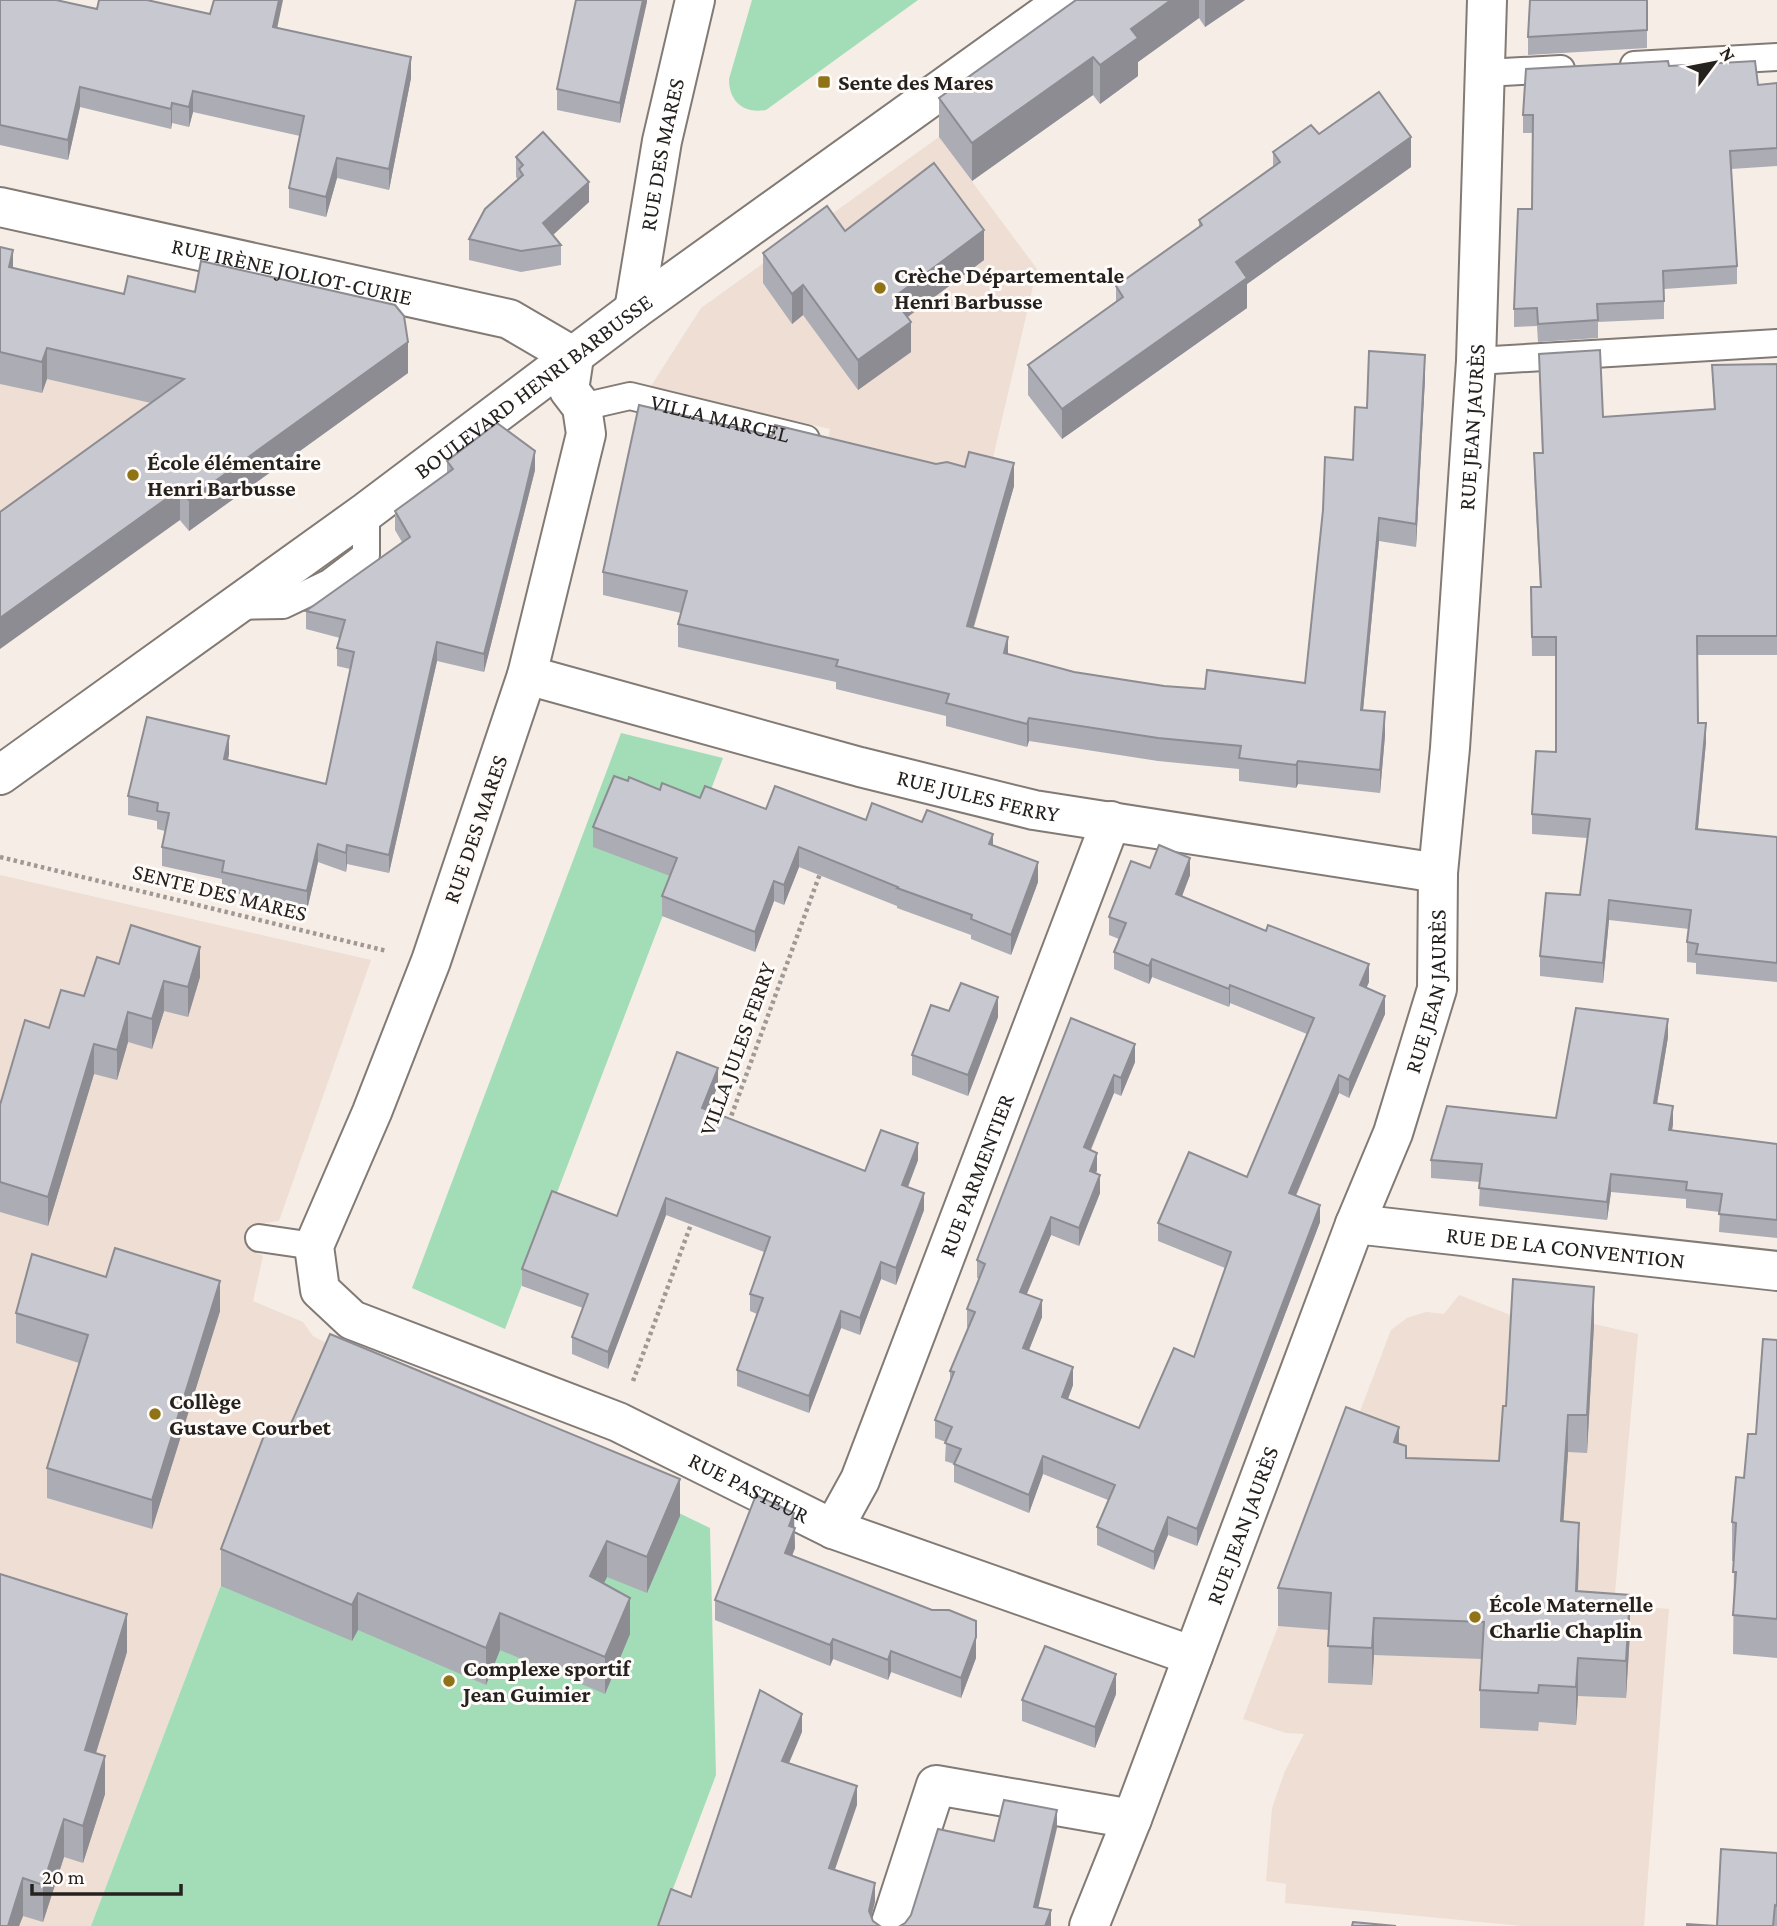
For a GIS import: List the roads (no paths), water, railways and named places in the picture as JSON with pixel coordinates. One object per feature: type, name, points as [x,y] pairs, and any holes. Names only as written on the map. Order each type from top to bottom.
[{"type":"street","name":"RUE DES MARES","points":[[634,310],[662,141],[695,0]]},
{"type":"street","name":"BOULEVARD HENRI BARBUSSE","points":[[0,775],[366,512],[634,310],[1066,0]]},
{"type":"street","name":"RUE JEAN JAURÈS","points":[[1089,1926],[1194,1656],[1355,1224],[1393,1133],[1437,989],[1438,873],[1450,748],[1476,361],[1488,0]]},
{"type":"street","name":"RUE IRÈNE JOLIOT-CURIE","points":[[0,207],[509,319],[574,357]]},
{"type":"street","name":"RUE DES MARES","points":[[314,1246],[372,1112],[431,961],[527,675],[586,435],[582,407],[569,390],[574,357]]},
{"type":"street","name":"RUE JULES FERRY","points":[[527,675],[860,767],[1020,807],[1438,873]]},
{"type":"street","name":"RUE PARMENTIER","points":[[833,1529],[860,1480],[1111,821]]},
{"type":"street","name":"RUE DE LA CONVENTION","points":[[1355,1224],[1777,1271]]},
{"type":"street","name":"RUE PASTEUR","points":[[314,1246],[320,1290],[352,1320],[618,1422],[833,1529],[1194,1656]]},
{"type":"street","points":[[890,1926],[936,1785],[1132,1819]]},
{"type":"lane","points":[[1610,66],[1777,57]]},
{"type":"lane","points":[[1485,74],[1583,68]]},
{"type":"lane","points":[[1476,361],[1777,343]]},
{"type":"lane","name":"VILLA MARCEL","points":[[582,407],[630,396],[832,446]]},
{"type":"lane","points":[[259,1238],[314,1246]]},
{"type":"place","name":"Sente des Mares","points":[[824,82]]},
{"type":"place","name":"Crèche Départementale Henri Barbusse","points":[[880,288]]},
{"type":"place","name":"École élémentaire Henri Barbusse","points":[[133,475]]},
{"type":"place","name":"Collège Gustave Courbet","points":[[155,1414]]},
{"type":"place","name":"École Maternelle Charlie Chaplin","points":[[1475,1617]]},
{"type":"place","name":"Complexe sportif Jean Guimier","points":[[449,1681]]}]
